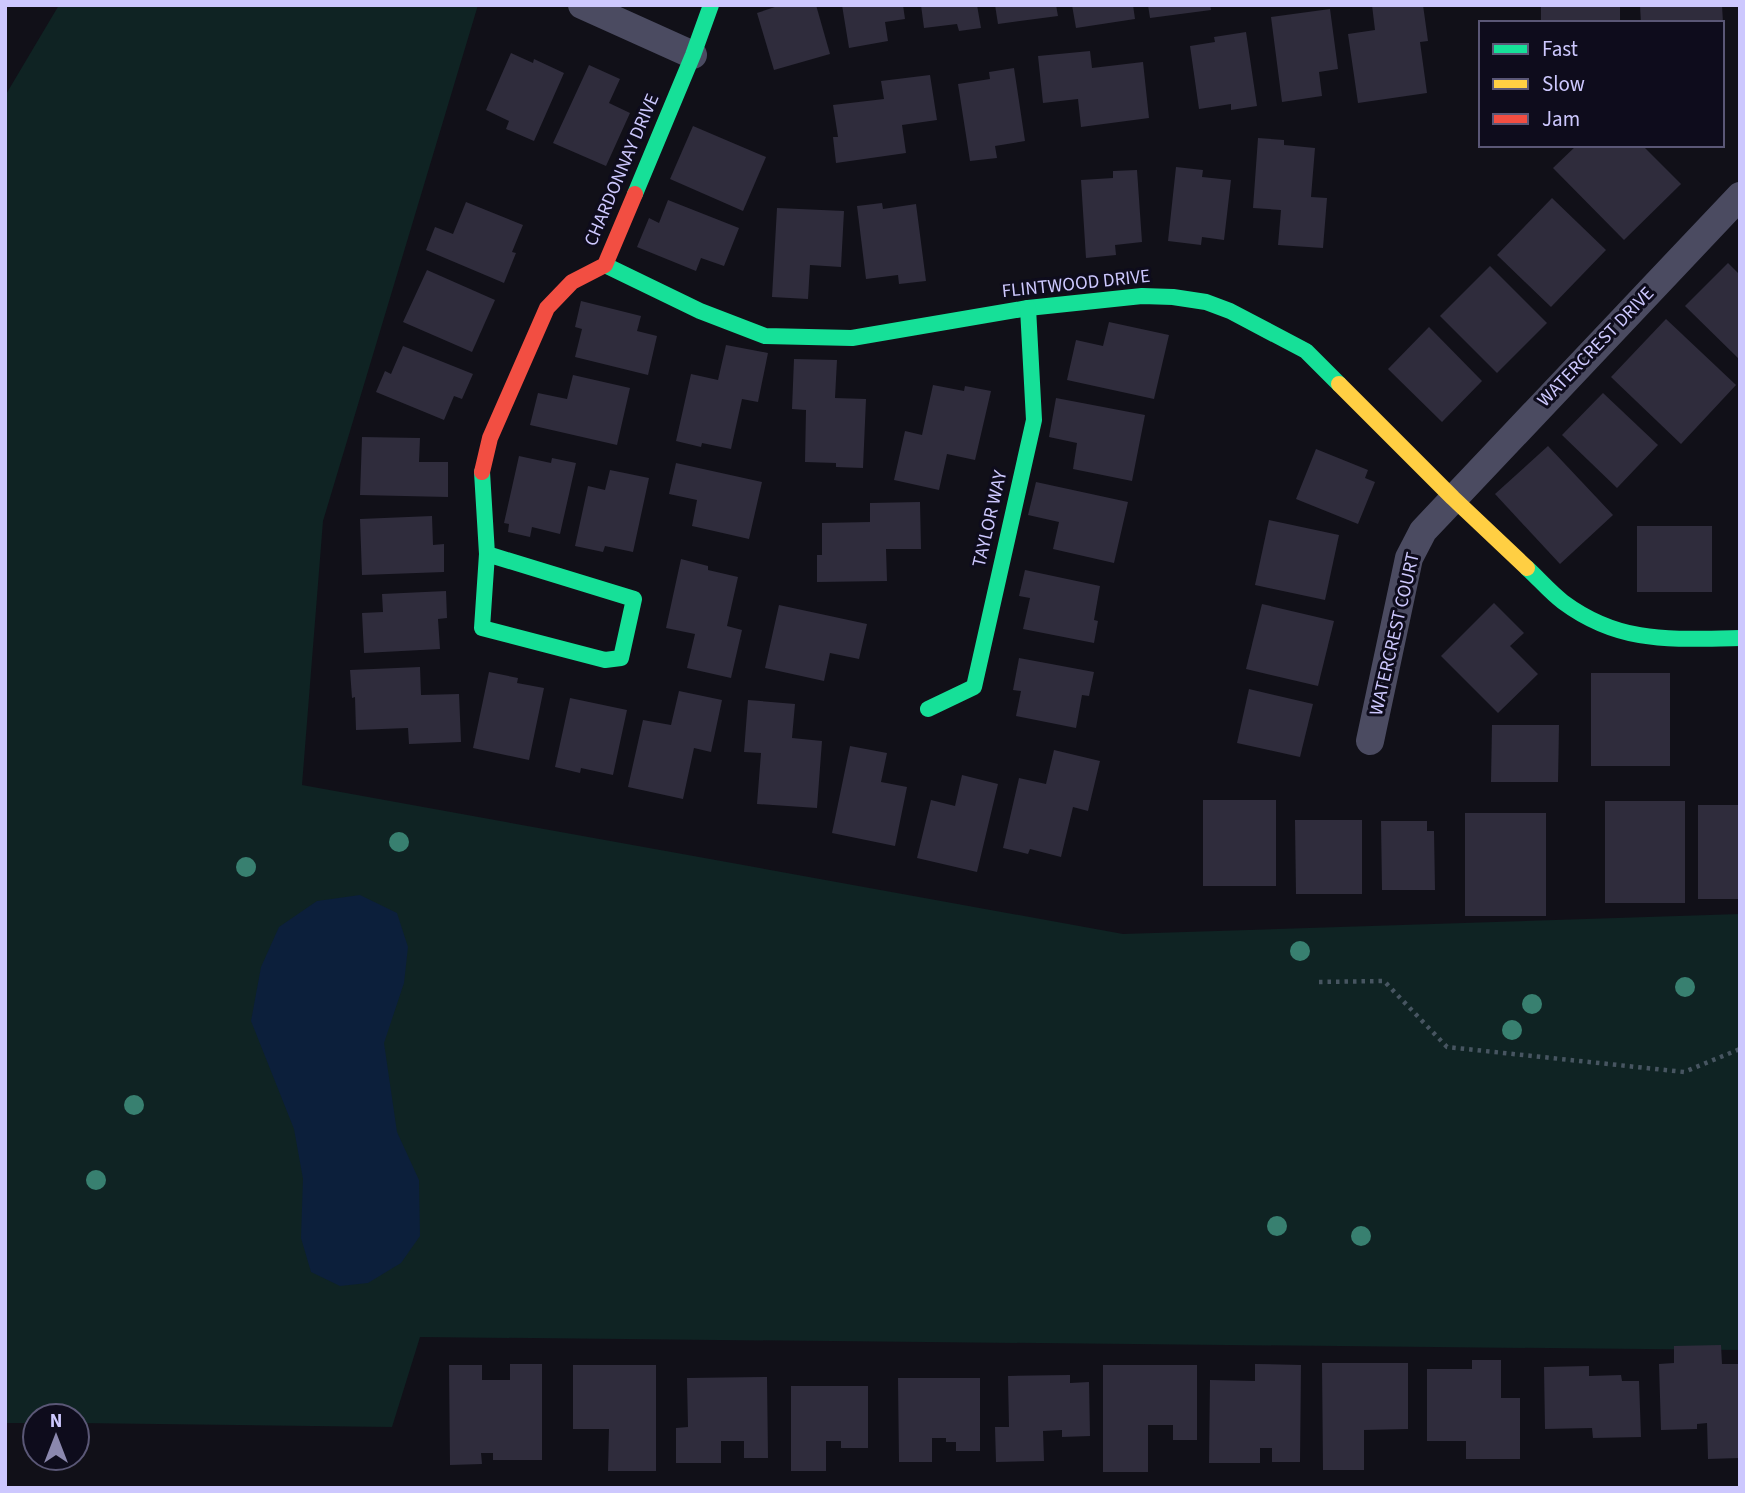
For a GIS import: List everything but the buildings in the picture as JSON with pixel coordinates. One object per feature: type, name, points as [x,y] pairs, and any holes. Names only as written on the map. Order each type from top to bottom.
[{"type":"street","points":[[582,5],[693,55]]},
{"type":"street","name":"CHARDONNAY DRIVE","points":[[487,554],[634,599],[621,658],[605,660],[482,628],[487,554],[482,470],[490,438],[547,308],[572,282],[605,265],[693,55],[711,5]]},
{"type":"street","name":"WATERCREST DRIVE","points":[[1453,498],[1740,195]]},
{"type":"street","name":"FLINTWOOD DRIVE","points":[[605,265],[700,311],[765,336],[852,338],[1028,308],[1142,296],[1206,302],[1230,311],[1306,351],[1453,498],[1563,602],[1608,629],[1654,639],[1740,638]]},
{"type":"street","name":"TAYLOR WAY","points":[[928,709],[974,687],[1034,420],[1028,308]]},
{"type":"street","name":"WATERCREST COURT","points":[[1370,741],[1409,558],[1423,531],[1453,498]]},
{"type":"path","points":[[1319,982],[1384,981],[1447,1047],[1684,1072],[1740,1049]]},
{"type":"green space","points":[[59,5],[478,5],[323,521],[302,785],[1123,934],[1740,914],[1740,1350],[420,1337],[392,1427],[91,1423],[91,1402],[21,1402],[21,1423],[5,1423],[5,96]]},
{"type":"water","points":[[360,895],[397,913],[408,947],[404,983],[384,1043],[397,1132],[419,1180],[420,1236],[401,1263],[368,1283],[340,1286],[311,1272],[301,1238],[303,1179],[294,1129],[251,1021],[261,967],[279,927],[317,901]]},
{"type":"traffic: fast","points":[[635,194],[711,5]]},
{"type":"traffic: fast","points":[[605,265],[700,311],[765,336],[852,338],[1028,308],[1142,296],[1206,302],[1230,311],[1306,351],[1339,384]]},
{"type":"traffic: fast","points":[[928,709],[974,687],[1034,420],[1028,308]]},
{"type":"traffic: fast","points":[[482,472],[487,554],[482,628],[605,660],[621,658],[634,599],[487,554]]},
{"type":"traffic: fast","points":[[1527,568],[1563,602],[1585,616],[1627,633],[1692,639],[1740,638]]},
{"type":"traffic: slow","points":[[1339,384],[1527,568]]},
{"type":"traffic: jam","points":[[482,472],[490,438],[547,308],[572,282],[605,265],[635,194]]}]
